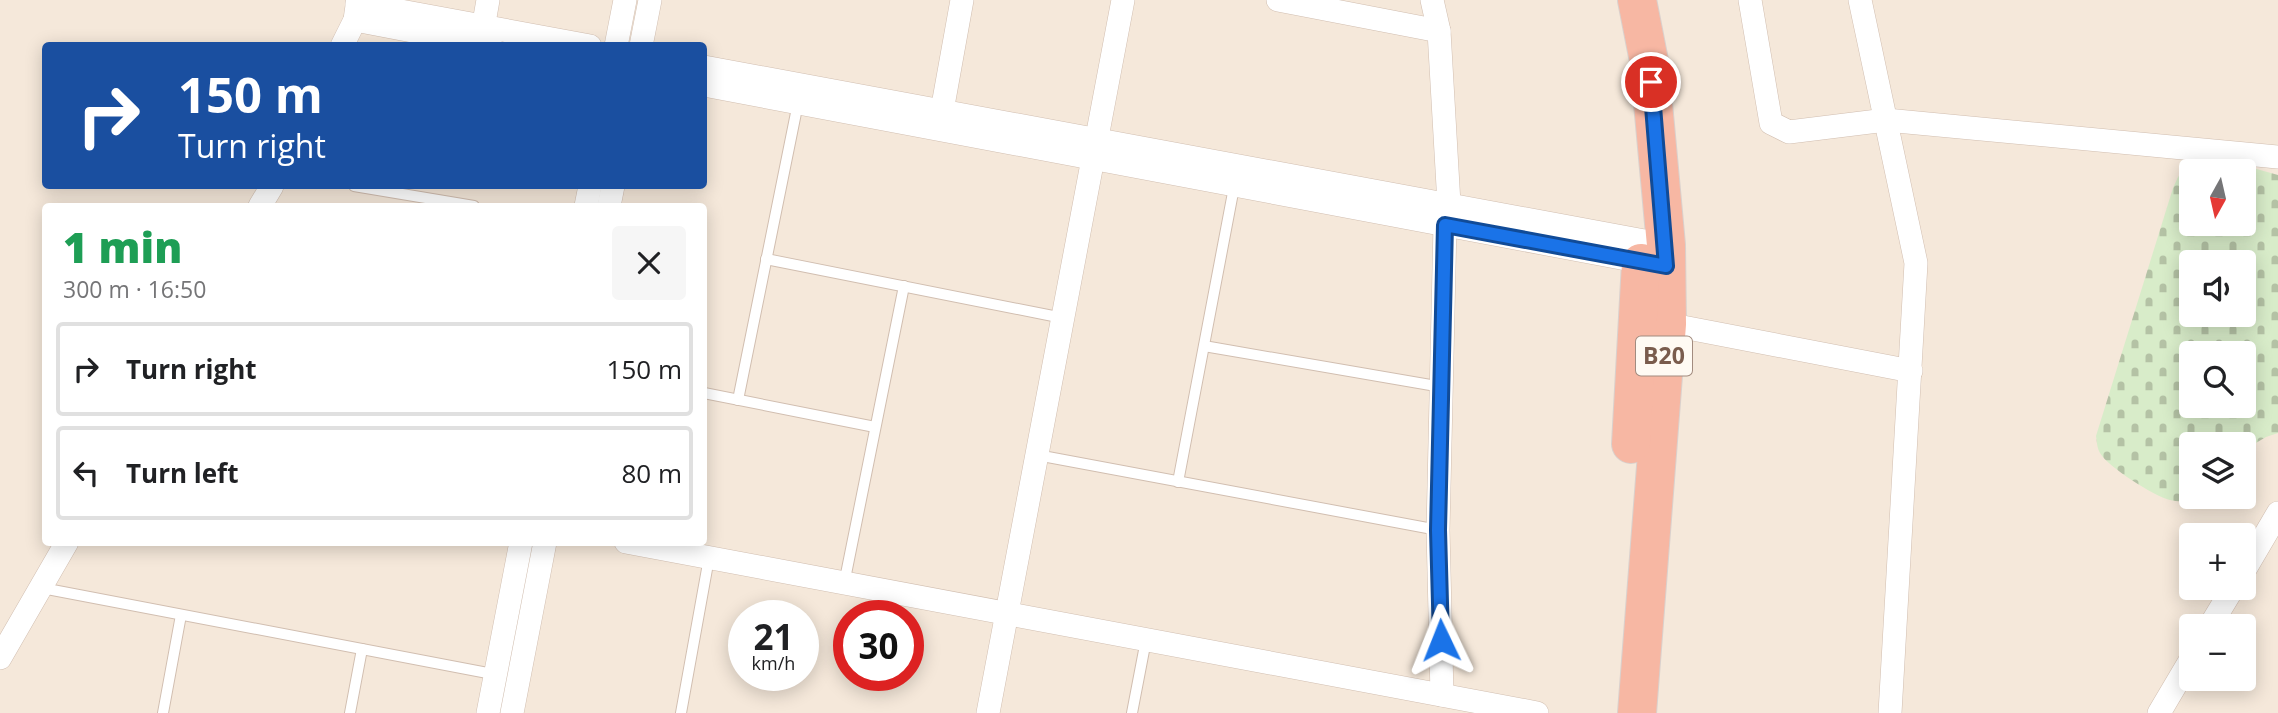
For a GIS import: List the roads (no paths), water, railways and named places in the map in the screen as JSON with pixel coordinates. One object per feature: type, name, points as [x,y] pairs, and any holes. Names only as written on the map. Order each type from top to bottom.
[{"type":"highway","name":"B20","points":[[1616,0],[1633,128],[1667,324],[1637,713]]},
{"type":"highway","name":"B20","points":[[1612,713],[1653,253],[1649,61],[1637,0]]},
{"type":"street","points":[[485,38],[488,0]]},
{"type":"street","points":[[617,42],[625,0]]},
{"type":"street","points":[[642,42],[650,0]]},
{"type":"street","points":[[942,111],[962,0]]},
{"type":"street","points":[[988,713],[1123,0]]},
{"type":"street","points":[[1278,0],[1439,31]]},
{"type":"street","points":[[1432,0],[1439,31],[1447,215],[1436,701]]},
{"type":"street","points":[[1749,0],[1771,123],[1789,132],[1886,120],[2278,157]]},
{"type":"street","points":[[1860,0],[1916,263],[1890,713]]},
{"type":"street","points":[[344,42],[357,7],[485,38],[538,42]]},
{"type":"street","points":[[707,67],[942,111],[1095,149]]},
{"type":"street","points":[[707,86],[798,103],[1095,149],[1653,253]]},
{"type":"street","points":[[1667,324],[1911,371]]},
{"type":"street","points":[[2256,551],[2278,513]]},
{"type":"street","points":[[0,658],[66,546]]},
{"type":"street","points":[[488,713],[520,546]]},
{"type":"street","points":[[512,713],[544,546]]},
{"type":"street","points":[[647,546],[1146,640],[1436,701],[1537,713]]},
{"type":"street","points":[[2159,713],[2179,679]]},
{"type":"lane","points":[[738,400],[798,103]]},
{"type":"lane","points":[[1178,482],[1236,175]]},
{"type":"lane","points":[[370,189],[442,203]]},
{"type":"lane","points":[[766,259],[1063,318]]},
{"type":"lane","points":[[844,584],[904,286]]},
{"type":"lane","points":[[1204,346],[1442,387]]},
{"type":"lane","points":[[707,394],[875,427]]},
{"type":"lane","points":[[1037,455],[1438,530]]},
{"type":"lane","points":[[682,713],[709,558]]},
{"type":"lane","points":[[42,588],[518,679]]},
{"type":"lane","points":[[163,713],[181,615]]},
{"type":"lane","points":[[1132,713],[1146,640]]},
{"type":"lane","points":[[350,713],[362,649]]}]
